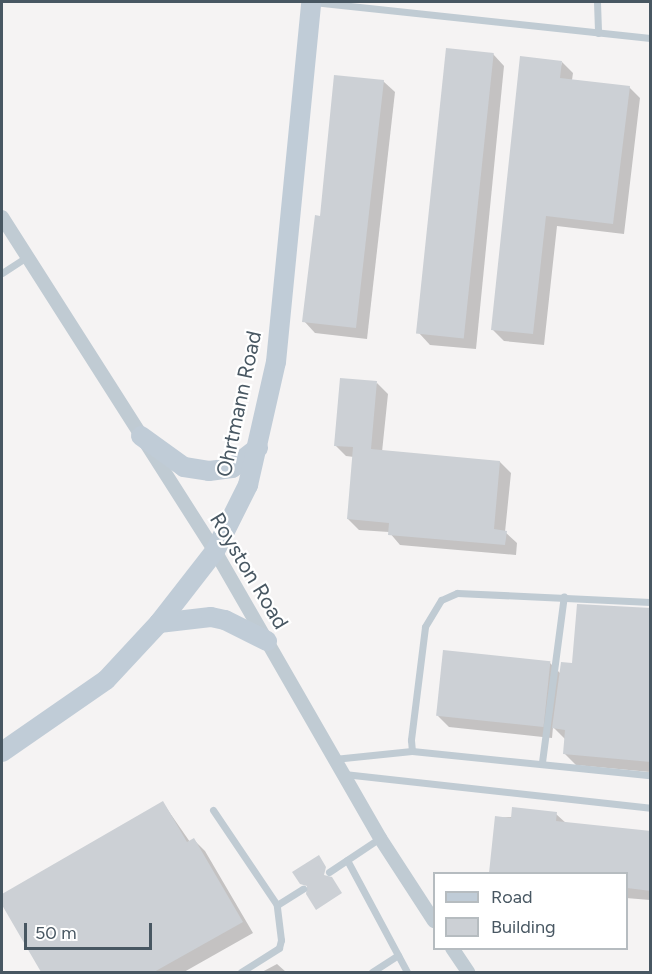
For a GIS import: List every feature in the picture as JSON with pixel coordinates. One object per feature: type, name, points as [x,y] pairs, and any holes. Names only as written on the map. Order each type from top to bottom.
[{"type":"main road","name":"Ohrtmann Road","points":[[2,752],[106,680],[159,624],[215,551],[248,485],[276,362],[311,2]]},
{"type":"main road","points":[[141,436],[184,466],[209,471],[232,468],[258,448]]},
{"type":"main road","points":[[159,624],[211,617],[225,620],[267,641]]},
{"type":"street","name":"Royston Road","points":[[2,217],[215,551],[380,838],[433,918]]},
{"type":"street","points":[[454,950],[468,972]]},
{"type":"lane","points":[[311,2],[651,38]]},
{"type":"lane","points":[[597,2],[598,33]]},
{"type":"lane","points":[[2,273],[27,257]]},
{"type":"lane","points":[[412,751],[425,627],[441,600],[457,593],[564,596],[651,602]]},
{"type":"lane","points":[[542,762],[564,596]]},
{"type":"lane","points":[[334,759],[412,751],[542,762],[651,775]]},
{"type":"lane","points":[[344,774],[651,808]]},
{"type":"lane","points":[[213,810],[277,905],[282,940],[279,948],[241,972]]},
{"type":"lane","points":[[329,872],[380,838]]},
{"type":"lane","points":[[347,860],[407,972]]},
{"type":"lane","points":[[277,905],[303,889]]},
{"type":"lane","points":[[372,972],[398,955]]},
{"type":"building","points":[[446,48],[494,53],[464,338],[416,333]]},
{"type":"building","points":[[520,56],[562,61],[560,78],[630,86],[613,224],[546,216],[533,334],[491,330]]},
{"type":"building","points":[[334,75],[384,80],[356,328],[302,322],[315,215],[320,216]]},
{"type":"building","points":[[340,378],[377,381],[371,449],[500,461],[494,529],[507,531],[505,545],[388,535],[389,523],[347,519],[353,447],[334,446]]},
{"type":"building","points":[[577,604],[651,608],[651,762],[563,754],[565,730],[552,728],[561,662],[572,663]]},
{"type":"building","points":[[443,650],[550,661],[544,727],[436,716]]},
{"type":"building","points":[[163,801],[187,842],[194,838],[243,922],[154,972],[41,972],[2,905],[2,894]]},
{"type":"building","points":[[512,807],[557,812],[556,821],[651,831],[651,891],[628,888],[628,872],[489,872],[495,816],[511,818]]},
{"type":"building","points":[[319,855],[326,867],[324,875],[332,877],[342,893],[316,910],[306,894],[307,886],[300,884],[292,872]]}]
